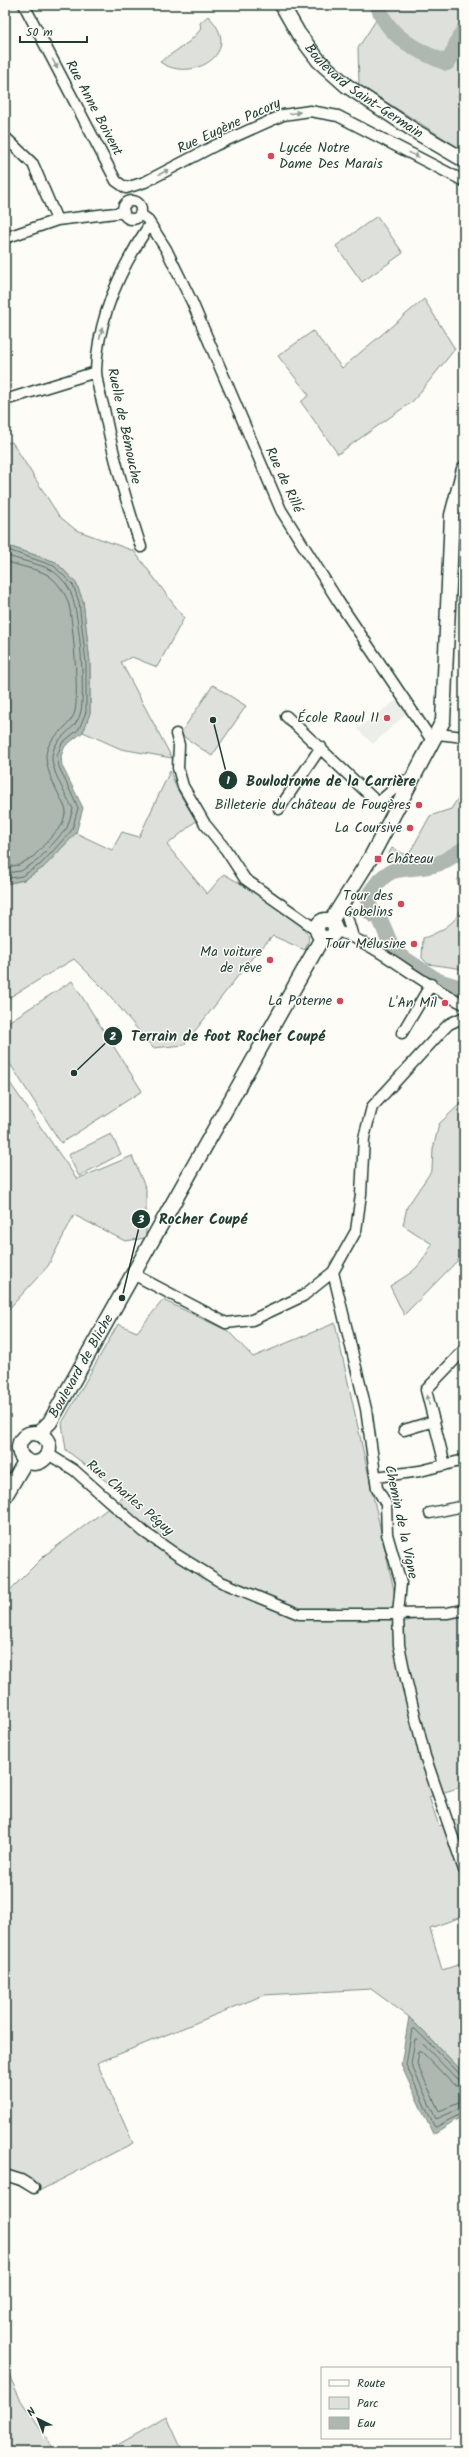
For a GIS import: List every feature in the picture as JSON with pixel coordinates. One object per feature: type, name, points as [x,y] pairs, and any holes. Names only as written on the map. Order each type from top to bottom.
[{"type":"main road","name":"Boulevard Saint-Germain","points":[[282,5],[298,33],[318,61],[347,86],[418,133],[464,160]]},
{"type":"main road","points":[[320,934],[331,937],[333,926],[343,903],[436,738],[444,721],[452,515],[464,469]]},
{"type":"main road","name":"Boulevard de Bliche","points":[[38,1434],[50,1422],[320,934]]},
{"type":"main road","points":[[29,1434],[38,1434],[43,1436],[48,1444],[48,1454],[38,1462],[26,1460],[20,1449],[22,1440],[29,1434]]},
{"type":"main road","points":[[5,1496],[26,1460]]},
{"type":"street","name":"Rue Anne Boivent","points":[[24,5],[116,181],[126,188]]},
{"type":"street","name":"Rue Eugène Pacory","points":[[126,188],[141,183],[283,115],[310,111],[338,116],[464,181]]},
{"type":"street","points":[[6,138],[33,164],[57,220]]},
{"type":"street","points":[[130,206],[141,183]]},
{"type":"street","points":[[5,238],[57,220],[130,206],[141,209],[140,214],[131,218],[130,206],[126,188]]},
{"type":"street","name":"Rue de Rillé","points":[[140,214],[150,224],[166,249],[192,302],[281,510],[338,601],[436,738]]},
{"type":"street","name":"Ruelle de Bémouche","points":[[140,547],[122,486],[96,372],[99,338],[109,304],[126,264],[150,224]]},
{"type":"street","points":[[5,400],[96,372]]},
{"type":"street","points":[[286,716],[321,747],[378,803],[403,781],[413,779]]},
{"type":"street","points":[[176,734],[179,746],[178,768],[183,786],[201,817],[226,850],[245,879],[320,934]]},
{"type":"street","points":[[436,738],[464,737]]},
{"type":"street","points":[[279,809],[321,747]]},
{"type":"street","points":[[343,903],[353,937]]},
{"type":"street","points":[[333,926],[464,1004]]},
{"type":"street","points":[[402,1033],[430,984]]},
{"type":"street","points":[[133,1274],[226,1323],[234,1324],[252,1320],[303,1296],[333,1272],[356,1231],[361,1194],[364,1138],[372,1107],[449,1024],[464,1017]]},
{"type":"street","name":"Chemin de la Vigne","points":[[333,1272],[366,1408],[377,1488],[386,1504],[387,1534],[401,1583],[398,1614],[399,1645],[424,1748],[464,1870]]},
{"type":"street","points":[[445,1465],[426,1390],[464,1350]]},
{"type":"street","points":[[404,1430],[434,1421]]},
{"type":"street","name":"Rue Charles Péguy","points":[[48,1454],[74,1470],[144,1532],[219,1581],[299,1614],[447,1613],[464,1610]]},
{"type":"street","points":[[376,1477],[445,1465],[464,1460]]},
{"type":"street","points":[[430,1512],[464,1506]]},
{"type":"street","points":[[5,2175],[21,2180],[34,2188]]},
{"type":"shaded area","name":"École Raoul II","points":[[398,699],[407,713],[373,744],[357,729]]},
{"type":"green space","points":[[389,5],[464,5],[464,151],[359,85],[358,48],[384,8]]},
{"type":"green space","points":[[208,16],[218,30],[221,42],[218,53],[210,61],[199,67],[186,69],[173,68],[160,62],[190,41],[201,29],[200,23]]},
{"type":"green space","points":[[377,216],[403,253],[362,282],[336,246]]},
{"type":"green space","points":[[424,299],[455,349],[413,401],[338,454],[301,402],[309,395],[278,356],[313,331],[342,368]]},
{"type":"green space","points":[[12,442],[59,516],[76,530],[134,551],[184,618],[157,667],[132,657],[121,662],[172,758],[121,749],[83,732],[90,713],[90,663],[83,601],[76,583],[56,562],[5,545],[5,443]]},
{"type":"green space","points":[[213,685],[246,706],[212,756],[180,734]]},
{"type":"green space","points":[[170,771],[177,789],[196,821],[167,845],[207,894],[224,874],[283,910],[303,927],[308,935],[309,937],[305,950],[273,936],[252,958],[184,1045],[153,1048],[106,991],[74,959],[5,1000],[5,884],[24,880],[44,867],[76,833],[112,850],[122,832],[139,837]]},
{"type":"green space","points":[[464,789],[464,849],[435,865],[402,867],[387,857],[392,848],[408,856],[430,816],[451,809]]},
{"type":"green space","points":[[464,876],[464,969],[428,964],[422,958],[423,938],[446,927],[459,913],[462,901],[457,880]]},
{"type":"green space","points":[[72,981],[142,1091],[61,1143],[5,1056],[5,1024]]},
{"type":"green space","points":[[5,1076],[77,1179],[132,1156],[146,1189],[146,1238],[125,1241],[74,1215],[48,1266],[5,1313]]},
{"type":"green space","points":[[464,1100],[464,1254],[404,1315],[390,1286],[405,1277],[419,1265],[432,1244],[403,1225],[407,1207],[432,1170],[433,1149],[439,1124]]},
{"type":"green space","points":[[111,1134],[121,1154],[79,1176],[68,1155]]},
{"type":"green space","points":[[163,1300],[228,1331],[253,1357],[335,1323],[401,1622],[464,1610],[464,1786],[429,1797],[439,1826],[464,1817],[464,1916],[430,1928],[442,1970],[464,1963],[464,2073],[409,2017],[371,1989],[264,1995],[97,2063],[133,2143],[35,2193],[5,2180],[5,1595],[45,1555],[125,1496],[66,1450],[62,1423],[118,1324],[137,1332]]},
{"type":"green space","points":[[5,2366],[20,2399],[56,2452],[5,2452]]},
{"type":"green space","points":[[167,2417],[183,2452],[105,2452]]},
{"type":"water","points":[[5,545],[56,562],[76,583],[83,601],[90,663],[90,713],[83,732],[65,746],[61,756],[62,766],[83,808],[76,833],[44,867],[24,880],[5,884]]},
{"type":"water","points":[[365,898],[371,901],[383,918],[372,923],[358,912]]},
{"type":"water","points":[[409,2017],[464,2073],[464,2115],[433,2134],[401,2065]]},
{"type":"waterway","points":[[378,5],[388,26],[405,42],[426,54],[447,63],[464,30]]},
{"type":"waterway","points":[[464,849],[438,864],[396,870],[389,873],[382,878],[367,898],[371,910],[380,919],[394,952],[438,981],[464,989]]},
{"type":"place","name":"Lycée Notre Dame Des Marais","points":[[271,156]]},
{"type":"place","name":"École Raoul II","points":[[387,718]]},
{"type":"place","name":"Boulodrome de la Carrière","points":[[213,720]]},
{"type":"place","name":"Billeterie du château de Fougères","points":[[419,805]]},
{"type":"place","name":"La Coursive","points":[[410,828]]},
{"type":"place","name":"Château","points":[[378,859]]},
{"type":"place","name":"Tour des Gobelins","points":[[401,904]]},
{"type":"place","name":"Tour Mélusine","points":[[414,944]]},
{"type":"place","name":"Ma voiture de rêve","points":[[270,960]]},
{"type":"place","name":"La Poterne","points":[[340,1001]]},
{"type":"place","name":"L'An Mil","points":[[445,1003]]},
{"type":"place","name":"Terrain de foot Rocher Coupé","points":[[74,1073]]},
{"type":"place","name":"Rocher Coupé","points":[[122,1298]]}]
